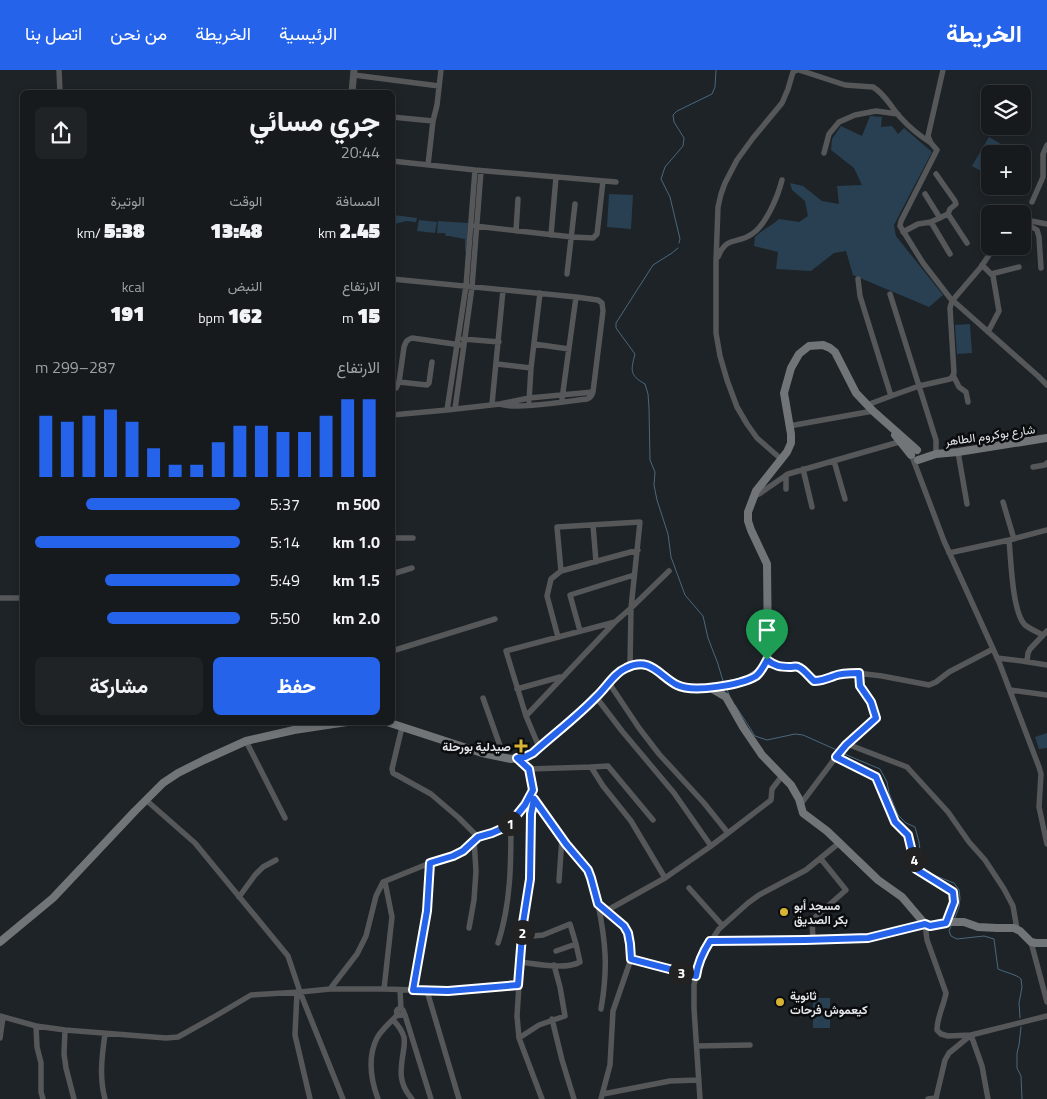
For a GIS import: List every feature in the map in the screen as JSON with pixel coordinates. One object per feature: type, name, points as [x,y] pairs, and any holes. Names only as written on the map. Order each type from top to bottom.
[{"type":"main road","points":[[395,725],[482,753],[512,759],[525,757],[533,753],[596,697],[616,675],[626,668],[637,664],[649,666],[677,685],[687,688],[711,688],[756,676],[767,660],[768,653],[766,564],[751,530],[748,512],[759,486],[787,452],[791,443],[784,393],[794,361],[809,346],[823,345],[835,352],[856,393],[915,455]]},
{"type":"main road","points":[[885,422],[900,442],[915,455]]},
{"type":"main road","name":"شارع بوكروم الطاهر","points":[[915,455],[958,452],[1047,438]]},
{"type":"main road","points":[[711,688],[726,696],[743,727],[762,755],[791,785],[803,813],[826,831],[878,880],[902,897],[925,924],[930,926],[964,922],[978,927],[1014,928],[1031,942],[1036,944],[1047,943]]},
{"type":"main road","points":[[0,942],[53,898],[146,800],[178,773],[246,742],[294,730],[327,725]]},
{"type":"street","points":[[59,70],[60,90]]},
{"type":"street","points":[[428,165],[441,70]]},
{"type":"street","points":[[781,459],[757,438],[747,424],[737,407],[720,356],[716,333],[718,207],[725,183],[737,160],[782,103],[793,72],[798,70],[845,85],[873,87],[881,92],[898,114],[937,150],[900,226],[922,263],[952,300],[1047,386]]},
{"type":"street","points":[[931,143],[928,136],[943,70]]},
{"type":"street","points":[[352,90],[354,73],[439,86]]},
{"type":"street","points":[[824,153],[830,134],[839,122],[854,115],[876,111],[898,114]]},
{"type":"street","points":[[395,117],[434,121]]},
{"type":"street","points":[[1032,202],[1043,177],[1043,154],[1047,145]]},
{"type":"street","points":[[395,161],[482,171],[616,182]]},
{"type":"street","points":[[455,409],[465,342],[474,170]]},
{"type":"street","points":[[447,410],[478,227],[482,171]]},
{"type":"street","points":[[903,232],[918,224],[931,222],[948,214],[950,209],[956,204],[936,174]]},
{"type":"street","points":[[551,235],[556,177]]},
{"type":"street","points":[[716,261],[724,245],[748,237],[760,226],[775,202],[782,180]]},
{"type":"street","points":[[471,226],[592,238],[597,234],[603,181]]},
{"type":"street","points":[[925,194],[940,218]]},
{"type":"street","points":[[516,231],[518,199]]},
{"type":"street","points":[[567,274],[575,204]]},
{"type":"street","points":[[948,214],[967,243]]},
{"type":"street","points":[[1031,221],[1047,224]]},
{"type":"street","points":[[931,222],[950,254]]},
{"type":"street","points":[[1031,227],[1037,230],[1039,237],[1041,268]]},
{"type":"street","points":[[968,402],[966,392],[959,387],[953,375],[950,308],[952,300],[989,255]]},
{"type":"street","points":[[982,265],[993,276],[999,311],[988,332]]},
{"type":"street","points":[[991,274],[1019,267]]},
{"type":"street","points":[[395,279],[576,297],[598,300],[603,306],[593,392],[587,399],[562,399],[504,405],[492,404],[395,415]]},
{"type":"street","points":[[858,279],[865,314],[891,396]]},
{"type":"street","points":[[492,404],[504,290]]},
{"type":"street","points":[[529,402],[540,293]]},
{"type":"street","points":[[890,294],[936,440],[936,454]]},
{"type":"street","points":[[562,399],[576,297]]},
{"type":"street","points":[[395,388],[399,382],[404,347],[408,339],[499,342]]},
{"type":"street","points":[[534,344],[569,349]]},
{"type":"street","points":[[399,382],[427,385],[429,383],[432,362]]},
{"type":"street","points":[[496,364],[531,368]]},
{"type":"street","points":[[789,426],[870,408],[891,396],[919,386],[950,379],[953,375]]},
{"type":"street","points":[[754,496],[788,474],[900,442]]},
{"type":"street","points":[[958,452],[967,504]]},
{"type":"street","points":[[915,455],[950,552],[997,658],[1028,735],[1041,774],[1039,808],[1047,844]]},
{"type":"street","points":[[834,461],[845,499]]},
{"type":"street","points":[[1033,466],[1045,465],[1047,463]]},
{"type":"street","points":[[803,470],[812,507]]},
{"type":"street","points":[[786,475],[786,489]]},
{"type":"street","points":[[1003,502],[1012,539],[1013,582],[1018,612],[1026,625],[1036,632],[1045,633]]},
{"type":"street","points":[[561,571],[557,527],[640,522],[631,608],[630,667]]},
{"type":"street","points":[[593,524],[596,562]]},
{"type":"street","points":[[950,552],[1047,530]]},
{"type":"street","points":[[395,538],[413,538]]},
{"type":"street","points":[[558,637],[547,596],[551,579],[561,571],[638,550]]},
{"type":"street","points":[[395,573],[412,568]]},
{"type":"street","points":[[526,716],[615,622],[669,571]]},
{"type":"street","points":[[580,631],[570,594],[634,575]]},
{"type":"street","points":[[0,598],[20,598]]},
{"type":"street","points":[[395,650],[495,619]]},
{"type":"street","points":[[539,747],[526,716],[506,651],[615,622]]},
{"type":"street","points":[[1027,662],[1030,649],[1045,633]]},
{"type":"street","points":[[767,660],[775,666],[799,667],[814,681],[824,680],[835,675],[859,673],[929,685],[948,672],[993,649]]},
{"type":"street","points":[[997,658],[1047,665]]},
{"type":"street","points":[[800,805],[847,744],[876,718],[871,702],[860,686],[859,673]]},
{"type":"street","points":[[518,689],[562,676]]},
{"type":"street","points":[[609,683],[659,754],[704,802],[728,833]]},
{"type":"street","points":[[1010,690],[1047,695]]},
{"type":"street","points":[[596,697],[674,793],[710,846]]},
{"type":"street","points":[[483,698],[504,757]]},
{"type":"street","points":[[402,727],[392,769],[393,773],[431,794],[459,818],[476,839],[474,900],[468,928]]},
{"type":"street","points":[[246,742],[285,818]]},
{"type":"street","points":[[847,744],[907,767],[942,805],[969,842],[985,860],[1004,889],[1012,906],[1017,929]]},
{"type":"street","points":[[839,754],[876,777],[895,822],[908,835],[916,869],[953,892],[954,902],[950,923]]},
{"type":"street","points":[[517,758],[529,769],[534,799],[531,814],[530,879],[523,923],[517,1016],[519,1038],[542,1099]]},
{"type":"street","points":[[529,769],[608,766],[653,820]]},
{"type":"street","points":[[591,767],[602,786],[631,822],[665,878]]},
{"type":"street","points":[[606,911],[665,878],[728,833],[771,800],[772,789],[782,776]]},
{"type":"street","points":[[330,989],[357,954],[366,936],[376,896],[383,882],[453,856],[463,851],[476,839],[508,826],[525,805],[533,790]]},
{"type":"street","points":[[534,799],[588,870],[591,878],[604,933],[606,952],[606,976],[602,1009]]},
{"type":"street","points":[[146,800],[195,843],[288,956],[299,992],[343,1099]]},
{"type":"street","points":[[498,943],[508,897],[511,867],[511,822]]},
{"type":"street","points":[[559,881],[562,837]]},
{"type":"street","points":[[700,1099],[694,985],[703,953],[722,926],[748,903],[759,895],[806,870],[839,843]]},
{"type":"street","points":[[813,940],[812,920],[846,890],[821,859]]},
{"type":"street","points":[[239,897],[262,867],[276,860]]},
{"type":"street","points":[[413,990],[427,911],[430,863]]},
{"type":"street","points":[[384,988],[392,917],[385,882]]},
{"type":"street","points":[[689,888],[722,926]]},
{"type":"street","points":[[598,904],[624,926],[628,933],[631,959],[613,1011],[610,1065],[602,1096],[670,1081],[699,1080]]},
{"type":"street","points":[[520,962],[554,966],[571,965],[580,962],[570,924],[542,935],[522,937]]},
{"type":"street","points":[[710,941],[868,938],[925,924],[927,940],[946,993],[937,1024],[937,1030],[942,1034],[948,1036],[971,1035],[1047,1016]]},
{"type":"street","points":[[1031,942],[1047,1002]]},
{"type":"street","points":[[556,951],[576,944]]},
{"type":"street","points":[[631,959],[696,976]]},
{"type":"street","points":[[519,1038],[539,1024],[564,1016],[560,987],[554,966]]},
{"type":"street","points":[[0,1038],[1,1017],[36,1026],[64,1030],[166,1038],[178,1037],[251,995],[330,989],[384,988],[448,991],[518,985]]},
{"type":"street","points":[[378,1099],[370,1074],[372,1053],[377,1038],[401,1012],[400,990]]},
{"type":"street","points":[[427,991],[458,1099]]},
{"type":"street","points":[[299,992],[295,1035],[310,1099]]},
{"type":"street","points":[[401,1012],[405,1014],[431,1099]]},
{"type":"street","points":[[552,1019],[574,1099]]},
{"type":"street","points":[[393,1020],[404,1036],[405,1044],[401,1064],[401,1080],[412,1099]]},
{"type":"street","points":[[36,1026],[43,1099]]},
{"type":"street","points":[[64,1030],[65,1061],[74,1099]]},
{"type":"street","points":[[105,1034],[101,1066],[102,1090],[105,1099]]},
{"type":"street","points":[[928,1099],[937,1099],[945,1060],[949,1053],[971,1035]]},
{"type":"street","points":[[971,1035],[982,1066],[988,1099]]},
{"type":"street","points":[[697,1046],[750,1045]]},
{"type":"shaded area","points":[[870,116],[882,117],[881,127],[892,126],[898,134],[904,128],[932,152],[894,225],[896,236],[943,295],[929,307],[853,275],[846,251],[834,253],[811,271],[776,269],[778,252],[754,246],[755,237],[779,219],[799,222],[808,216],[805,201],[792,190],[790,183],[803,186],[822,201],[839,204],[837,186],[862,185],[854,168],[831,150],[832,139],[841,126],[862,136]]},
{"type":"shaded area","points":[[989,137],[1002,145],[984,145]]},
{"type":"shaded area","points":[[981,151],[981,171],[972,166]]},
{"type":"shaded area","points":[[609,194],[633,195],[631,229],[607,227]]},
{"type":"shaded area","points":[[395,215],[417,218],[416,222],[406,221],[395,224]]},
{"type":"shaded area","points":[[419,220],[437,222],[435,233],[417,231]]},
{"type":"shaded area","points":[[438,221],[468,223],[466,251],[465,239],[446,236],[445,233],[437,233]]},
{"type":"shaded area","points":[[970,324],[972,353],[957,354],[955,325]]},
{"type":"shaded area","points":[[1047,733],[1047,748],[1039,749],[1035,737]]},
{"type":"shaded area","points":[[813,998],[830,998],[830,1028],[813,1028]]},
{"type":"waterway","points":[[679,243],[680,239],[670,197],[661,179],[665,167],[683,146],[684,138],[674,122],[673,115],[677,111],[712,94],[715,87],[716,70]]},
{"type":"waterway","points":[[678,248],[653,265],[616,323],[616,328],[635,354],[632,372],[636,378],[645,384],[648,394],[650,460],[655,472],[654,485],[668,534],[671,557],[685,595],[703,616],[708,638],[723,681]]},
{"type":"waterway","points":[[727,689],[729,695]]},
{"type":"waterway","points":[[735,705],[755,736],[767,740],[795,734],[803,735],[839,751]]},
{"type":"waterway","points":[[842,753],[880,769],[887,782],[889,793],[898,815],[906,823],[915,827],[922,866],[931,874],[954,883],[959,890],[959,907],[954,920]]},
{"type":"waterway","points":[[951,926],[949,931],[951,936],[957,939],[984,936],[994,939],[998,969],[1021,979],[1020,1018]]},
{"type":"waterway","points":[[1021,1027],[1017,1068],[1021,1076],[1022,1099]]},
{"type":"place","name":"صيدلية بورحلة","points":[[521,746]]},
{"type":"place","name":"مسجد أبو بكر الصديق","points":[[784,912]]},
{"type":"place","name":"ثانوية كيعموش فرحات","points":[[780,1002]]},
{"type":"route","points":[[767,660],[775,666],[799,667],[814,681],[824,680],[835,675],[859,673],[860,686],[871,702],[876,718],[846,745],[836,757],[876,777],[895,822],[908,835],[916,869],[953,892],[954,902],[946,923],[930,926],[925,924],[868,938],[710,941],[703,953],[696,976],[631,959],[628,933],[624,926],[598,904],[588,870],[566,844],[544,810],[534,799],[531,814],[530,879],[523,923],[518,985],[448,991],[413,990],[427,911],[430,863],[453,856],[463,851],[478,837],[508,826],[525,805],[533,790],[529,769],[517,758],[533,753],[596,697],[616,675],[626,668],[637,664],[649,666],[677,685],[702,689],[735,683],[756,676],[767,660]]}]
